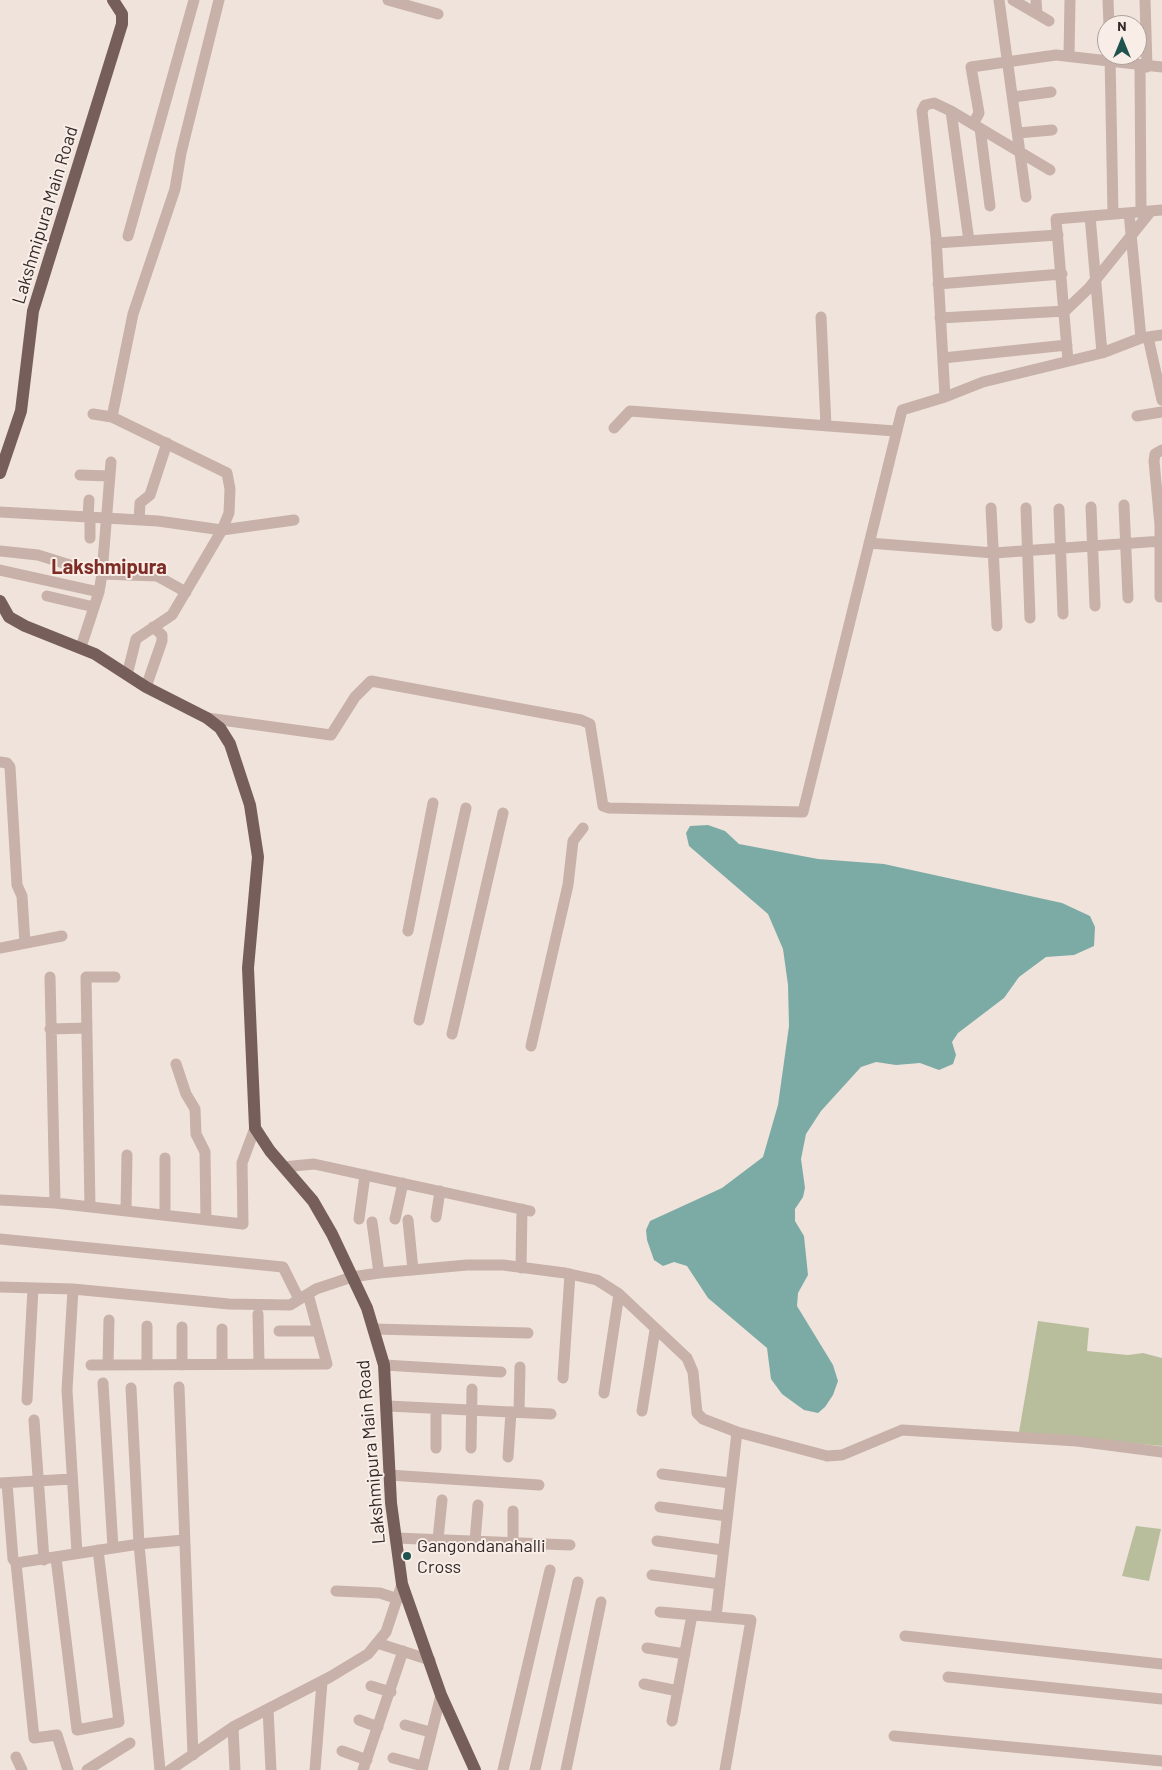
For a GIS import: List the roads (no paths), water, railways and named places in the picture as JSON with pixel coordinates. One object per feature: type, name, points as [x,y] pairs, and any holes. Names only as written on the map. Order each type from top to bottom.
[{"type":"main road","name":"Lakshmipura Main Road","points":[[0,473],[21,411],[33,311],[122,24],[122,14],[113,0]]},
{"type":"main road","points":[[0,603],[9,617],[25,626],[81,646],[146,687],[207,718],[220,728],[230,744],[238,765],[253,820],[258,857],[248,968],[256,1128]]},
{"type":"main road","name":"Lakshmipura Main Road","points":[[256,1128],[283,1167],[313,1201],[332,1234],[367,1308],[384,1365],[388,1406],[390,1475],[402,1584],[441,1695],[475,1770]]},
{"type":"street","points":[[128,236],[194,0]]},
{"type":"street","points":[[112,417],[133,314],[175,189],[184,138],[220,0]]},
{"type":"street","points":[[388,0],[438,14]]},
{"type":"street","points":[[999,0],[1026,197]]},
{"type":"street","points":[[1013,0],[1049,21]]},
{"type":"street","points":[[1036,0],[1037,14]]},
{"type":"street","points":[[1069,56],[1070,0]]},
{"type":"street","points":[[1108,0],[1109,15]]},
{"type":"street","points":[[940,318],[1065,311],[1096,281],[1132,234],[1146,211],[1144,66],[1146,0]]},
{"type":"street","points":[[990,206],[977,126],[979,114],[971,68],[1056,55],[1097,57]]},
{"type":"street","points":[[1110,65],[1113,214]]},
{"type":"street","points":[[1140,65],[1162,67]]},
{"type":"street","points":[[1013,97],[1051,92]]},
{"type":"street","points":[[945,397],[936,243],[922,111],[925,105],[934,103],[977,126],[1050,170]]},
{"type":"street","points":[[951,111],[969,241]]},
{"type":"street","points":[[1018,133],[1052,130]]},
{"type":"street","points":[[1068,361],[1056,219],[1146,211]]},
{"type":"street","points":[[1146,211],[1132,234],[1145,338],[1162,400]]},
{"type":"street","points":[[1090,216],[1102,353]]},
{"type":"street","points":[[936,243],[1058,235]]},
{"type":"street","points":[[938,284],[1062,274]]},
{"type":"street","points":[[821,317],[826,426]]},
{"type":"street","points":[[207,718],[331,734],[356,697],[371,681],[581,720],[590,724],[603,806],[609,808],[802,812],[895,431],[902,410],[945,397],[983,382],[1102,353],[1145,338],[1162,335]]},
{"type":"street","points":[[943,358],[1067,345]]},
{"type":"street","points":[[614,428],[630,411],[895,431]]},
{"type":"street","points":[[1137,416],[1162,412]]},
{"type":"street","points":[[93,414],[112,417],[228,473],[230,489],[229,513],[222,530],[172,615],[136,639],[127,675]]},
{"type":"street","points":[[139,520],[140,503],[150,495],[168,443]]},
{"type":"street","points":[[1160,597],[1160,525],[1154,461],[1155,454],[1162,450]]},
{"type":"street","points":[[81,646],[99,592],[102,574],[108,519],[111,462]]},
{"type":"street","points":[[80,475],[110,476]]},
{"type":"street","points":[[89,500],[90,538]]},
{"type":"street","points":[[1124,505],[1128,598]]},
{"type":"street","points":[[1091,507],[1096,606]]},
{"type":"street","points":[[991,508],[998,626]]},
{"type":"street","points":[[1026,508],[1030,618]]},
{"type":"street","points":[[1059,509],[1063,614]]},
{"type":"street","points":[[0,512],[139,520],[222,530],[294,520]]},
{"type":"street","points":[[869,543],[994,553],[1160,541]]},
{"type":"street","points":[[0,551],[38,555],[70,565]]},
{"type":"street","points":[[0,570],[99,592]]},
{"type":"street","points":[[102,574],[157,576],[186,592]]},
{"type":"street","points":[[47,596],[94,607]]},
{"type":"street","points":[[146,687],[162,641],[162,635],[153,627]]},
{"type":"street","points":[[0,762],[7,763],[10,767],[17,885],[22,896],[25,943]]},
{"type":"street","points":[[408,931],[433,803]]},
{"type":"street","points":[[419,1020],[466,808]]},
{"type":"street","points":[[452,1034],[503,813]]},
{"type":"street","points":[[530,1046],[568,885],[573,841],[583,828]]},
{"type":"street","points":[[0,948],[62,936]]},
{"type":"street","points":[[50,977],[55,1202]]},
{"type":"street","points":[[90,1207],[86,977],[115,978]]},
{"type":"street","points":[[50,1029],[87,1028]]},
{"type":"street","points":[[176,1064],[186,1094],[195,1109],[196,1134],[205,1152],[206,1220]]},
{"type":"street","points":[[0,1200],[55,1202],[243,1224],[242,1163],[256,1128]]},
{"type":"street","points":[[126,1210],[127,1155]]},
{"type":"street","points":[[165,1158],[165,1215]]},
{"type":"street","points":[[283,1167],[314,1164],[526,1210],[521,1268]]},
{"type":"street","points":[[359,1219],[365,1175]]},
{"type":"street","points":[[395,1219],[403,1183]]},
{"type":"street","points":[[436,1217],[440,1191]]},
{"type":"street","points":[[408,1220],[413,1270]]},
{"type":"street","points":[[372,1222],[379,1273]]},
{"type":"street","points":[[0,1239],[283,1267],[304,1296],[318,1330],[327,1364],[91,1365]]},
{"type":"street","points":[[0,1287],[73,1289],[229,1304],[290,1305],[304,1296],[352,1278],[379,1273],[467,1265],[521,1268],[570,1274],[597,1280],[619,1294],[655,1330],[687,1358],[693,1372],[697,1413],[703,1419],[737,1432],[827,1456],[842,1455],[902,1430],[1077,1441],[1162,1452]]},
{"type":"street","points":[[563,1378],[570,1274]]},
{"type":"street","points":[[27,1400],[33,1288]]},
{"type":"street","points":[[73,1289],[67,1390],[77,1553]]},
{"type":"street","points":[[604,1392],[619,1294]]},
{"type":"street","points":[[258,1314],[259,1364]]},
{"type":"street","points":[[108,1365],[109,1320]]},
{"type":"street","points":[[147,1326],[147,1365]]},
{"type":"street","points":[[182,1327],[182,1365]]},
{"type":"street","points":[[222,1329],[222,1364]]},
{"type":"street","points":[[374,1329],[528,1333]]},
{"type":"street","points":[[279,1331],[318,1330]]},
{"type":"street","points":[[642,1410],[655,1330]]},
{"type":"street","points":[[384,1365],[501,1372]]},
{"type":"street","points":[[508,1457],[520,1366]]},
{"type":"street","points":[[103,1383],[113,1548]]},
{"type":"street","points":[[179,1387],[184,1540],[194,1733],[193,1755]]},
{"type":"street","points":[[131,1388],[140,1544],[160,1770]]},
{"type":"street","points":[[471,1448],[472,1389]]},
{"type":"street","points":[[388,1406],[436,1410],[551,1414]]},
{"type":"street","points":[[436,1410],[436,1448]]},
{"type":"street","points":[[34,1420],[44,1560]]},
{"type":"street","points":[[716,1617],[737,1432]]},
{"type":"street","points":[[662,1474],[730,1483]]},
{"type":"street","points":[[390,1475],[539,1485]]},
{"type":"street","points":[[72,1479],[3,1483],[13,1559],[16,1563],[34,1738],[119,1722],[98,1550]]},
{"type":"street","points":[[438,1539],[442,1500]]},
{"type":"street","points":[[475,1541],[478,1505]]},
{"type":"street","points":[[660,1507],[727,1516]]},
{"type":"street","points":[[512,1542],[513,1511]]},
{"type":"street","points":[[396,1538],[570,1545]]},
{"type":"street","points":[[16,1563],[140,1544],[184,1540]]},
{"type":"street","points":[[657,1541],[724,1550]]},
{"type":"street","points":[[56,1558],[77,1730]]},
{"type":"street","points":[[503,1770],[550,1570]]},
{"type":"street","points":[[652,1575],[720,1584]]},
{"type":"street","points":[[535,1770],[578,1582]]},
{"type":"street","points":[[170,1770],[233,1727],[322,1682],[368,1654],[386,1632],[402,1584]]},
{"type":"street","points":[[336,1591],[380,1593],[398,1599]]},
{"type":"street","points":[[566,1770],[601,1602]]},
{"type":"street","points":[[660,1612],[752,1620],[724,1770]]},
{"type":"street","points":[[672,1721],[692,1615]]},
{"type":"street","points":[[905,1636],[1162,1664]]},
{"type":"street","points":[[377,1642],[430,1660]]},
{"type":"street","points":[[647,1648],[685,1654]]},
{"type":"street","points":[[342,1750],[365,1765],[391,1692],[403,1651]]},
{"type":"street","points":[[948,1677],[1162,1699]]},
{"type":"street","points":[[315,1770],[322,1682]]},
{"type":"street","points":[[644,1684],[678,1691]]},
{"type":"street","points":[[371,1686],[391,1692]]},
{"type":"street","points":[[393,1758],[422,1768],[441,1695]]},
{"type":"street","points":[[268,1709],[271,1770]]},
{"type":"street","points":[[359,1720],[378,1727]]},
{"type":"street","points":[[405,1725],[430,1732]]},
{"type":"street","points":[[233,1727],[236,1770]]},
{"type":"street","points":[[57,1735],[68,1770]]},
{"type":"street","points":[[894,1736],[1162,1761]]},
{"type":"street","points":[[88,1770],[130,1743]]},
{"type":"street","points":[[16,1757],[22,1770]]},
{"type":"water","points":[[708,825],[725,831],[739,844],[818,859],[884,864],[1062,903],[1090,916],[1095,927],[1094,946],[1074,955],[1046,957],[1019,977],[1004,998],[958,1033],[952,1042],[956,1055],[953,1064],[939,1070],[920,1063],[896,1065],[876,1062],[861,1067],[821,1111],[806,1134],[801,1159],[805,1188],[803,1197],[795,1209],[795,1221],[804,1236],[808,1275],[798,1293],[797,1306],[833,1365],[838,1381],[833,1395],[825,1407],[818,1413],[804,1410],[782,1394],[771,1379],[767,1348],[708,1298],[687,1266],[674,1262],[663,1266],[654,1260],[647,1240],[646,1230],[650,1221],[722,1188],[763,1157],[778,1105],[789,1026],[788,985],[783,949],[768,914],[689,846],[686,833],[690,826]]},
{"type":"place","name":"Gangondanahalli Cross","points":[[407,1556]]},
{"type":"district","name":"Lakshmipura","points":[[109,567]]}]
